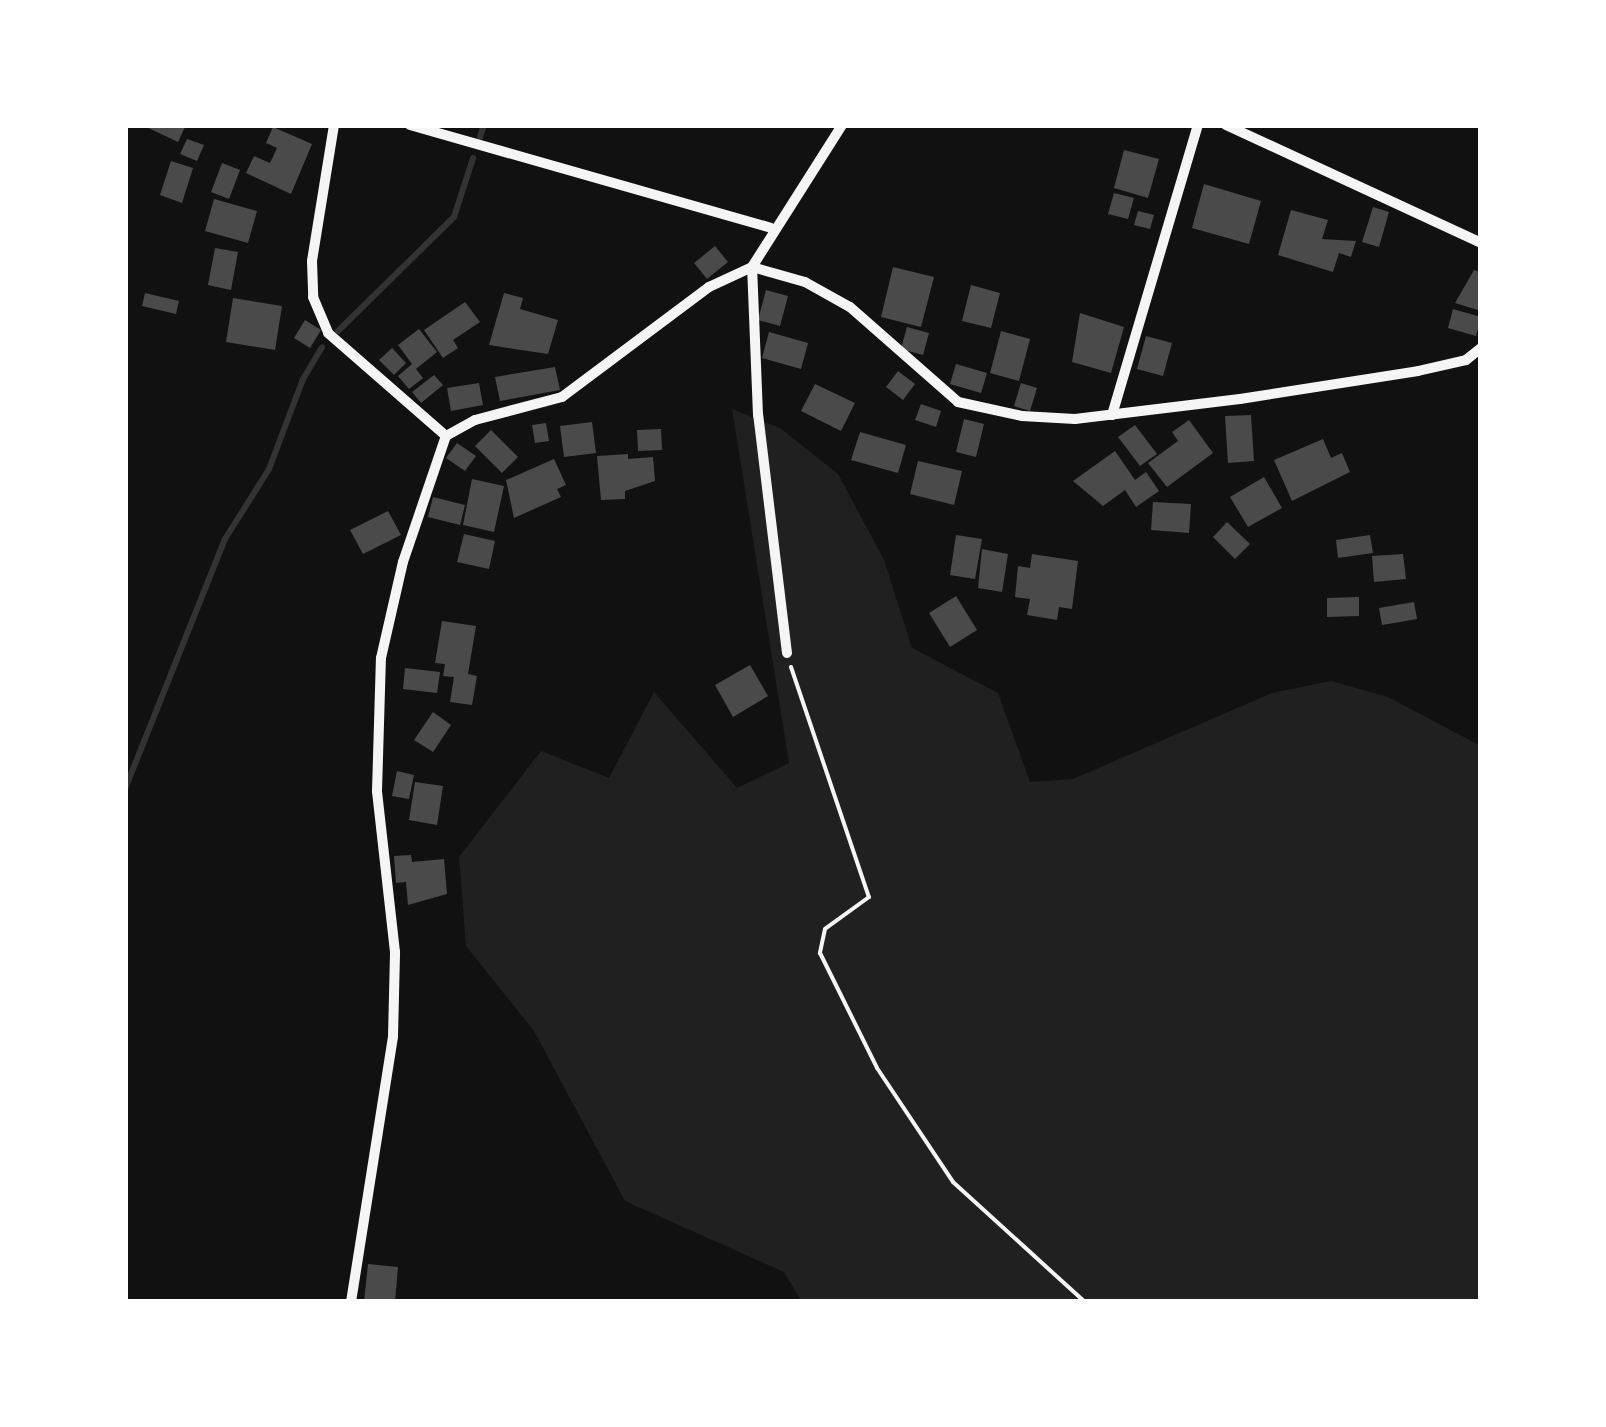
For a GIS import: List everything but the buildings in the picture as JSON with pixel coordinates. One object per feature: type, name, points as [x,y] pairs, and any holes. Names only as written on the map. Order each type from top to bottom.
[{"type":"street","points":[[334,125],[312,261],[313,297],[328,333],[446,436]]},
{"type":"street","points":[[410,125],[772,228]]},
{"type":"street","points":[[787,653],[758,415],[752,268],[772,228],[842,125]]},
{"type":"street","points":[[1112,415],[1198,125]]},
{"type":"street","points":[[1226,125],[1481,243]]},
{"type":"street","points":[[351,1302],[393,1036],[395,952],[377,791],[382,658],[404,562],[446,436],[475,420],[562,397],[709,287],[752,268],[804,282],[850,307],[958,402],[1022,416],[1112,415],[1418,371],[1466,360],[1481,348]]},
{"type":"path","points":[[787,653],[868,897],[825,929],[820,953],[878,1068],[953,1182],[1085,1302]]},
{"type":"shaded area","points":[[732,409],[780,428],[838,474],[884,560],[912,648],[998,693],[1030,782],[1073,779],[1272,693],[1331,681],[1388,697],[1481,746],[1481,1302],[802,1302],[784,1272],[625,1201],[534,1031],[466,946],[459,857],[541,751],[609,778],[654,692],[737,788],[789,763]]},
{"type":"waterway","points":[[480,137],[484,125]]},
{"type":"waterway","points":[[338,331],[454,217],[473,158]]},
{"type":"waterway","points":[[125,789],[225,539],[269,469],[303,379],[322,347]]}]
